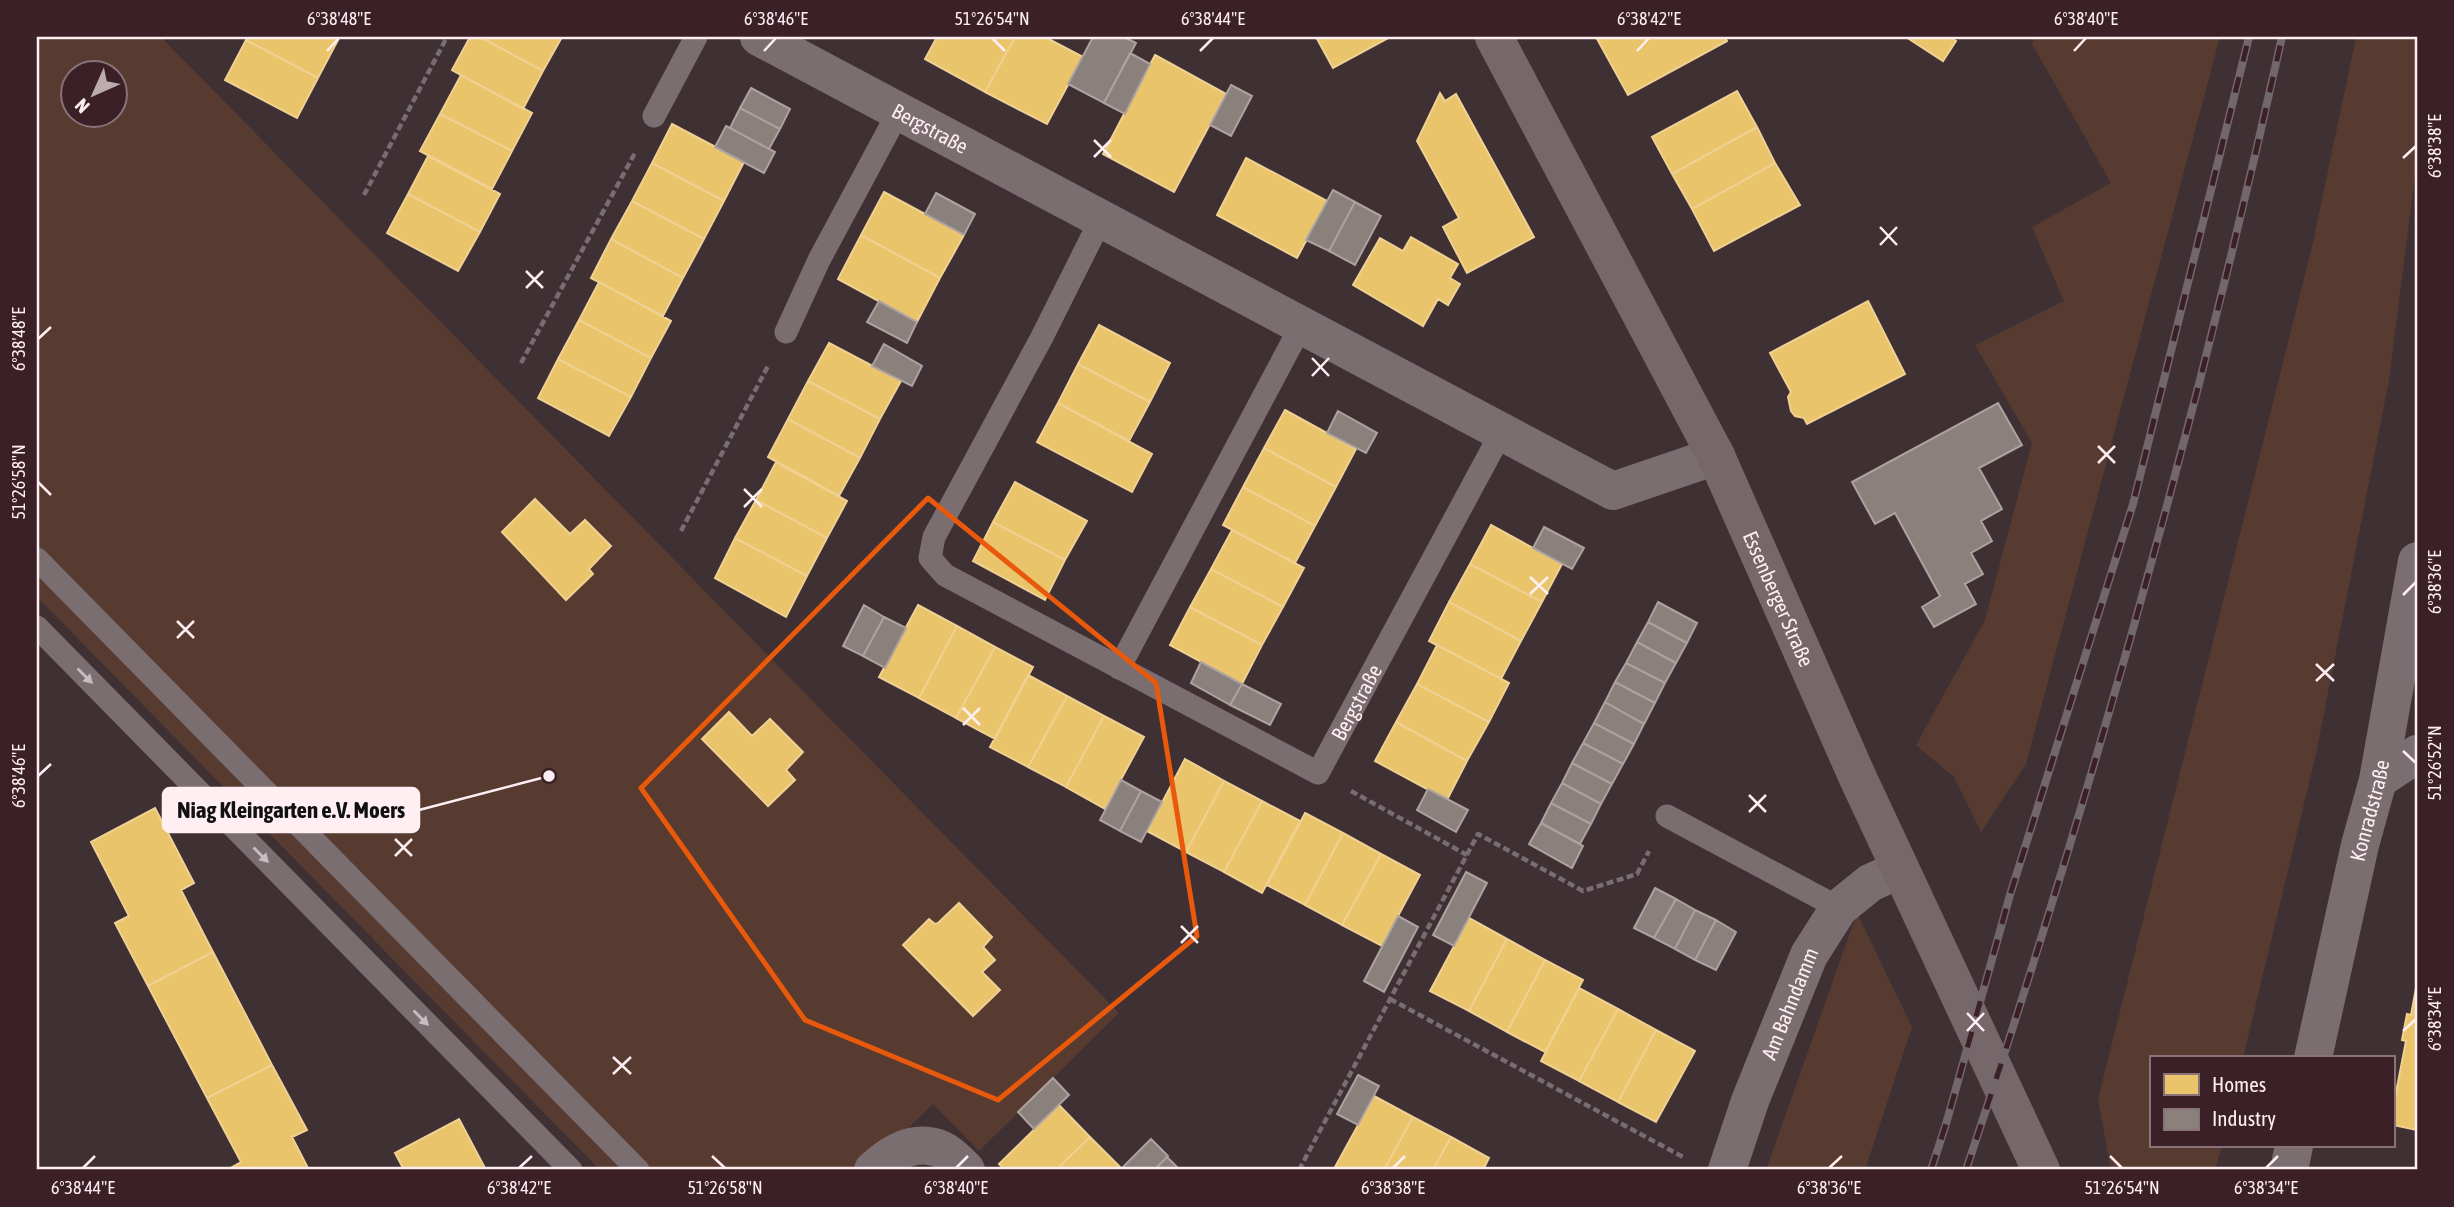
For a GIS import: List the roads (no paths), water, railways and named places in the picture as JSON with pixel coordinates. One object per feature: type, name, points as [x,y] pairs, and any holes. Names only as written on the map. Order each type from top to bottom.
[{"type":"street","name":"Bergstraße","points":[[759,37],[1612,491],[1716,456]]},
{"type":"street","name":"Essenberger Straße","points":[[1494,37],[1716,456],[1900,869],[2041,1170]]},
{"type":"street","name":"Konradstraße","points":[[2314,1056],[2360,845],[2378,780],[2417,561]]},
{"type":"street","points":[[2378,780],[2417,754]]},
{"type":"street","name":"Am Bahndamm","points":[[1727,1170],[1750,1101],[1809,956],[1839,908],[1870,883],[1900,869]]},
{"type":"street","points":[[873,1170],[887,1157],[908,1148],[935,1147],[955,1159],[966,1170]]},
{"type":"street","points":[[2289,1170],[2294,1148]]},
{"type":"lane","points":[[654,116],[696,37]]},
{"type":"lane","points":[[786,332],[819,260],[899,111]]},
{"type":"lane","points":[[1101,219],[1042,337],[934,537],[930,558],[945,575],[1119,668],[1301,326]]},
{"type":"lane","name":"Bergstraße","points":[[1119,668],[1318,774],[1501,433]]},
{"type":"lane","points":[[37,559],[638,1170]]},
{"type":"lane","points":[[37,627],[572,1170]]},
{"type":"lane","points":[[1667,816],[1839,908]]},
{"type":"railway","points":[[1931,1170],[2010,895],[2133,504],[2249,37]]},
{"type":"railway","points":[[1966,1170],[2056,890],[2139,608],[2214,323],[2282,37]]},
{"type":"place","name":"Niag Kleingarten e.V. Moers","points":[[549,776]]}]
